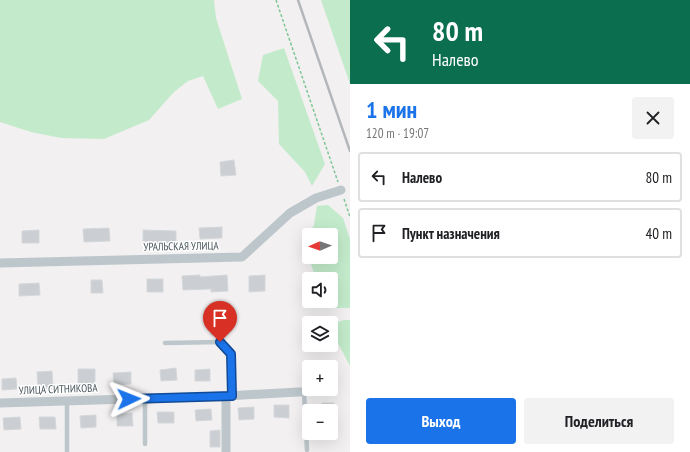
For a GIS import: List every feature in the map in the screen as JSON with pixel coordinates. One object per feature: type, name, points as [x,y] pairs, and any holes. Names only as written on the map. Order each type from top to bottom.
[{"type":"street","name":"УРАЛЬСКАЯ УЛИЦА","points":[[0,263],[242,257],[290,213],[316,198],[341,190]]},
{"type":"street","name":"УЛИЦА СИТНИКОВА","points":[[0,403],[229,396],[302,392]]},
{"type":"street","points":[[226,452],[229,396]]},
{"type":"lane","points":[[165,343],[220,342],[231,354],[229,396]]},
{"type":"lane","points":[[304,396],[307,450]]},
{"type":"lane","points":[[145,399],[145,444]]},
{"type":"lane","points":[[67,401],[67,452]]},
{"type":"path","points":[[276,0],[350,217]]},
{"type":"green space","points":[[0,0],[214,0],[216,18],[242,99],[218,109],[203,76],[188,81],[174,92],[149,120],[104,139],[61,138],[31,132],[0,122]]},
{"type":"green space","points":[[321,0],[350,0],[350,84]]},
{"type":"green space","points":[[284,48],[325,164],[312,186],[305,172],[279,144],[278,101],[258,81],[263,55]]},
{"type":"green space","points":[[328,205],[343,218],[350,239],[350,308],[338,308],[338,272],[314,272],[311,264],[338,264],[338,228],[312,228],[317,206]]},
{"type":"green space","points":[[350,320],[350,366],[338,343],[338,322]]},
{"type":"building","points":[[234,160],[236,175],[221,176],[220,162]]},
{"type":"building","points":[[222,227],[222,238],[200,239],[199,228]]},
{"type":"building","points":[[109,228],[110,241],[84,242],[83,229]]},
{"type":"building","points":[[39,230],[39,243],[22,243],[22,231]]},
{"type":"building","points":[[143,230],[176,231],[176,243],[143,243]]},
{"type":"building","points":[[200,275],[200,277],[227,275],[228,291],[211,292],[211,289],[183,290],[182,276]]},
{"type":"building","points":[[265,275],[265,291],[249,292],[249,276]]},
{"type":"building","points":[[147,279],[163,279],[163,292],[147,292]]},
{"type":"building","points":[[91,280],[102,280],[103,293],[91,293]]},
{"type":"building","points":[[39,283],[40,295],[19,296],[19,284]]},
{"type":"building","points":[[222,320],[223,334],[211,335],[211,321]]},
{"type":"building","points":[[176,368],[177,380],[161,381],[160,370]]},
{"type":"building","points":[[78,369],[95,369],[95,386],[78,386]]},
{"type":"building","points":[[210,369],[210,381],[195,381],[195,370]]},
{"type":"building","points":[[52,371],[53,388],[38,389],[37,372]]},
{"type":"building","points":[[131,372],[131,384],[114,385],[113,373]]},
{"type":"building","points":[[16,378],[17,389],[2,390],[2,379]]},
{"type":"building","points":[[322,403],[334,403],[334,404]]},
{"type":"building","points":[[274,405],[289,405],[289,418],[274,417]]},
{"type":"building","points":[[254,407],[254,419],[239,420],[238,408]]},
{"type":"building","points":[[211,409],[212,420],[196,421],[195,410]]},
{"type":"building","points":[[157,412],[174,412],[174,423],[158,423]]},
{"type":"building","points":[[132,413],[133,426],[117,426],[117,414]]},
{"type":"building","points":[[96,415],[96,427],[81,428],[80,416]]},
{"type":"building","points":[[20,417],[21,429],[4,430],[3,418]]},
{"type":"building","points":[[39,417],[55,417],[56,429],[40,429]]},
{"type":"building","points":[[220,430],[220,447],[210,447],[210,431]]},
{"type":"railway","points":[[298,0],[350,151]]},
{"type":"route","points":[[129,399],[232,396],[231,354],[220,342]]}]
